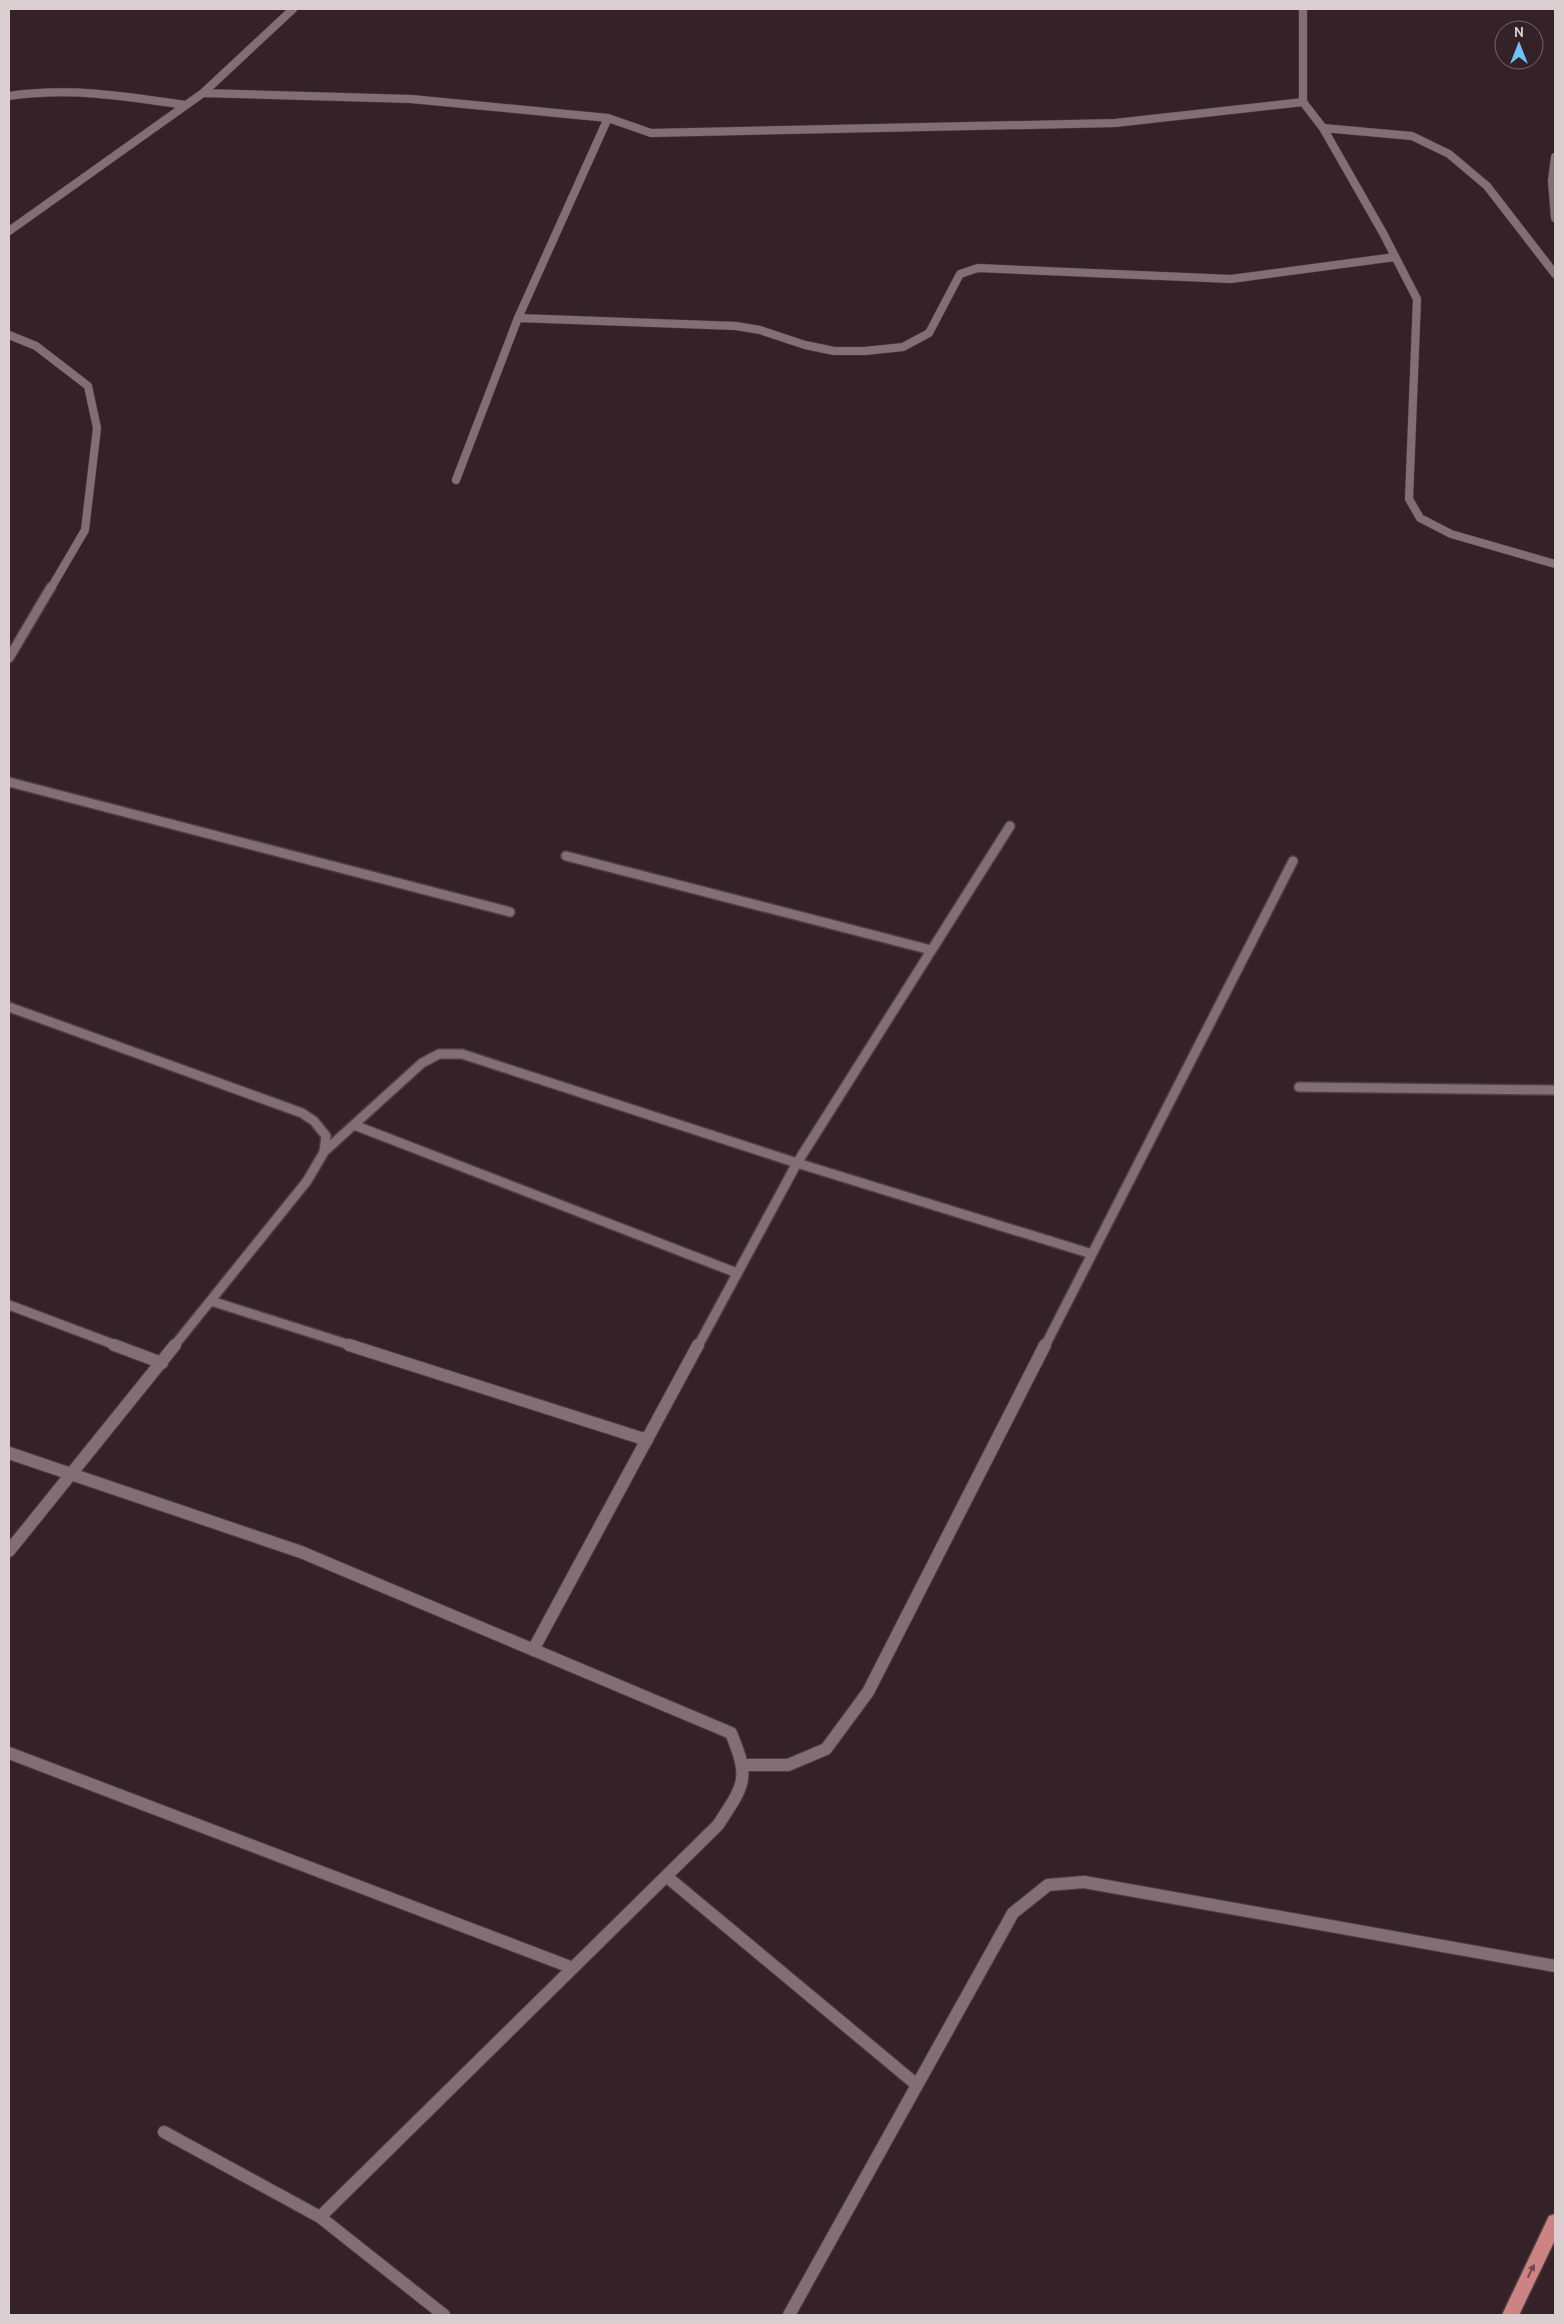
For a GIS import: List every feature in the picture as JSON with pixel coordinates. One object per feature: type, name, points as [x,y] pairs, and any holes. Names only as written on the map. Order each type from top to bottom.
[{"type":"main road","points":[[1510,2315],[1555,2222]]},
{"type":"street","points":[[9,231],[203,93],[293,9]]},
{"type":"street","points":[[1304,9],[1303,102],[1323,128],[1417,298],[1409,499],[1420,518],[1451,534],[1555,564]]},
{"type":"street","points":[[9,96],[38,91],[89,91],[185,106]]},
{"type":"street","points":[[203,93],[411,99],[608,118],[651,133],[1095,123],[1303,102]]},
{"type":"street","points":[[456,480],[518,318],[608,118]]},
{"type":"street","points":[[1323,128],[1412,136],[1449,154],[1487,186],[1555,274]]},
{"type":"street","points":[[1555,157],[1552,181],[1555,218]]},
{"type":"street","points":[[518,318],[736,326],[760,330],[805,345],[834,351],[865,351],[903,347],[918,341],[930,333],[960,274],[978,268],[1231,279],[1395,257]]},
{"type":"street","points":[[9,334],[36,346],[88,386],[97,428],[85,530],[9,658]]},
{"type":"street","points":[[9,782],[510,912]]},
{"type":"street","points":[[533,1650],[797,1163],[1010,826]]},
{"type":"street","points":[[566,856],[931,950]]},
{"type":"street","points":[[744,1765],[788,1765],[826,1749],[868,1692],[1293,861]]},
{"type":"street","points":[[9,1006],[302,1113],[318,1122],[326,1134],[326,1150]]},
{"type":"street","points":[[9,1551],[73,1474],[307,1181],[326,1150],[422,1063],[439,1054],[462,1054],[797,1163],[1092,1254]]},
{"type":"street","points":[[1299,1087],[1555,1090]]},
{"type":"street","points":[[354,1125],[737,1273]]},
{"type":"street","points":[[211,1301],[647,1440]]},
{"type":"street","points":[[9,1305],[162,1363]]},
{"type":"street","points":[[9,1453],[301,1552],[731,1733],[744,1765],[742,1780],[735,1799],[718,1825],[320,2217]]},
{"type":"street","points":[[9,1753],[573,1968]]},
{"type":"street","points":[[666,1876],[917,2085]]},
{"type":"street","points":[[789,2315],[1013,1913],[1048,1885],[1084,1882],[1555,1966]]},
{"type":"street","points":[[164,2132],[320,2217],[444,2315]]}]
